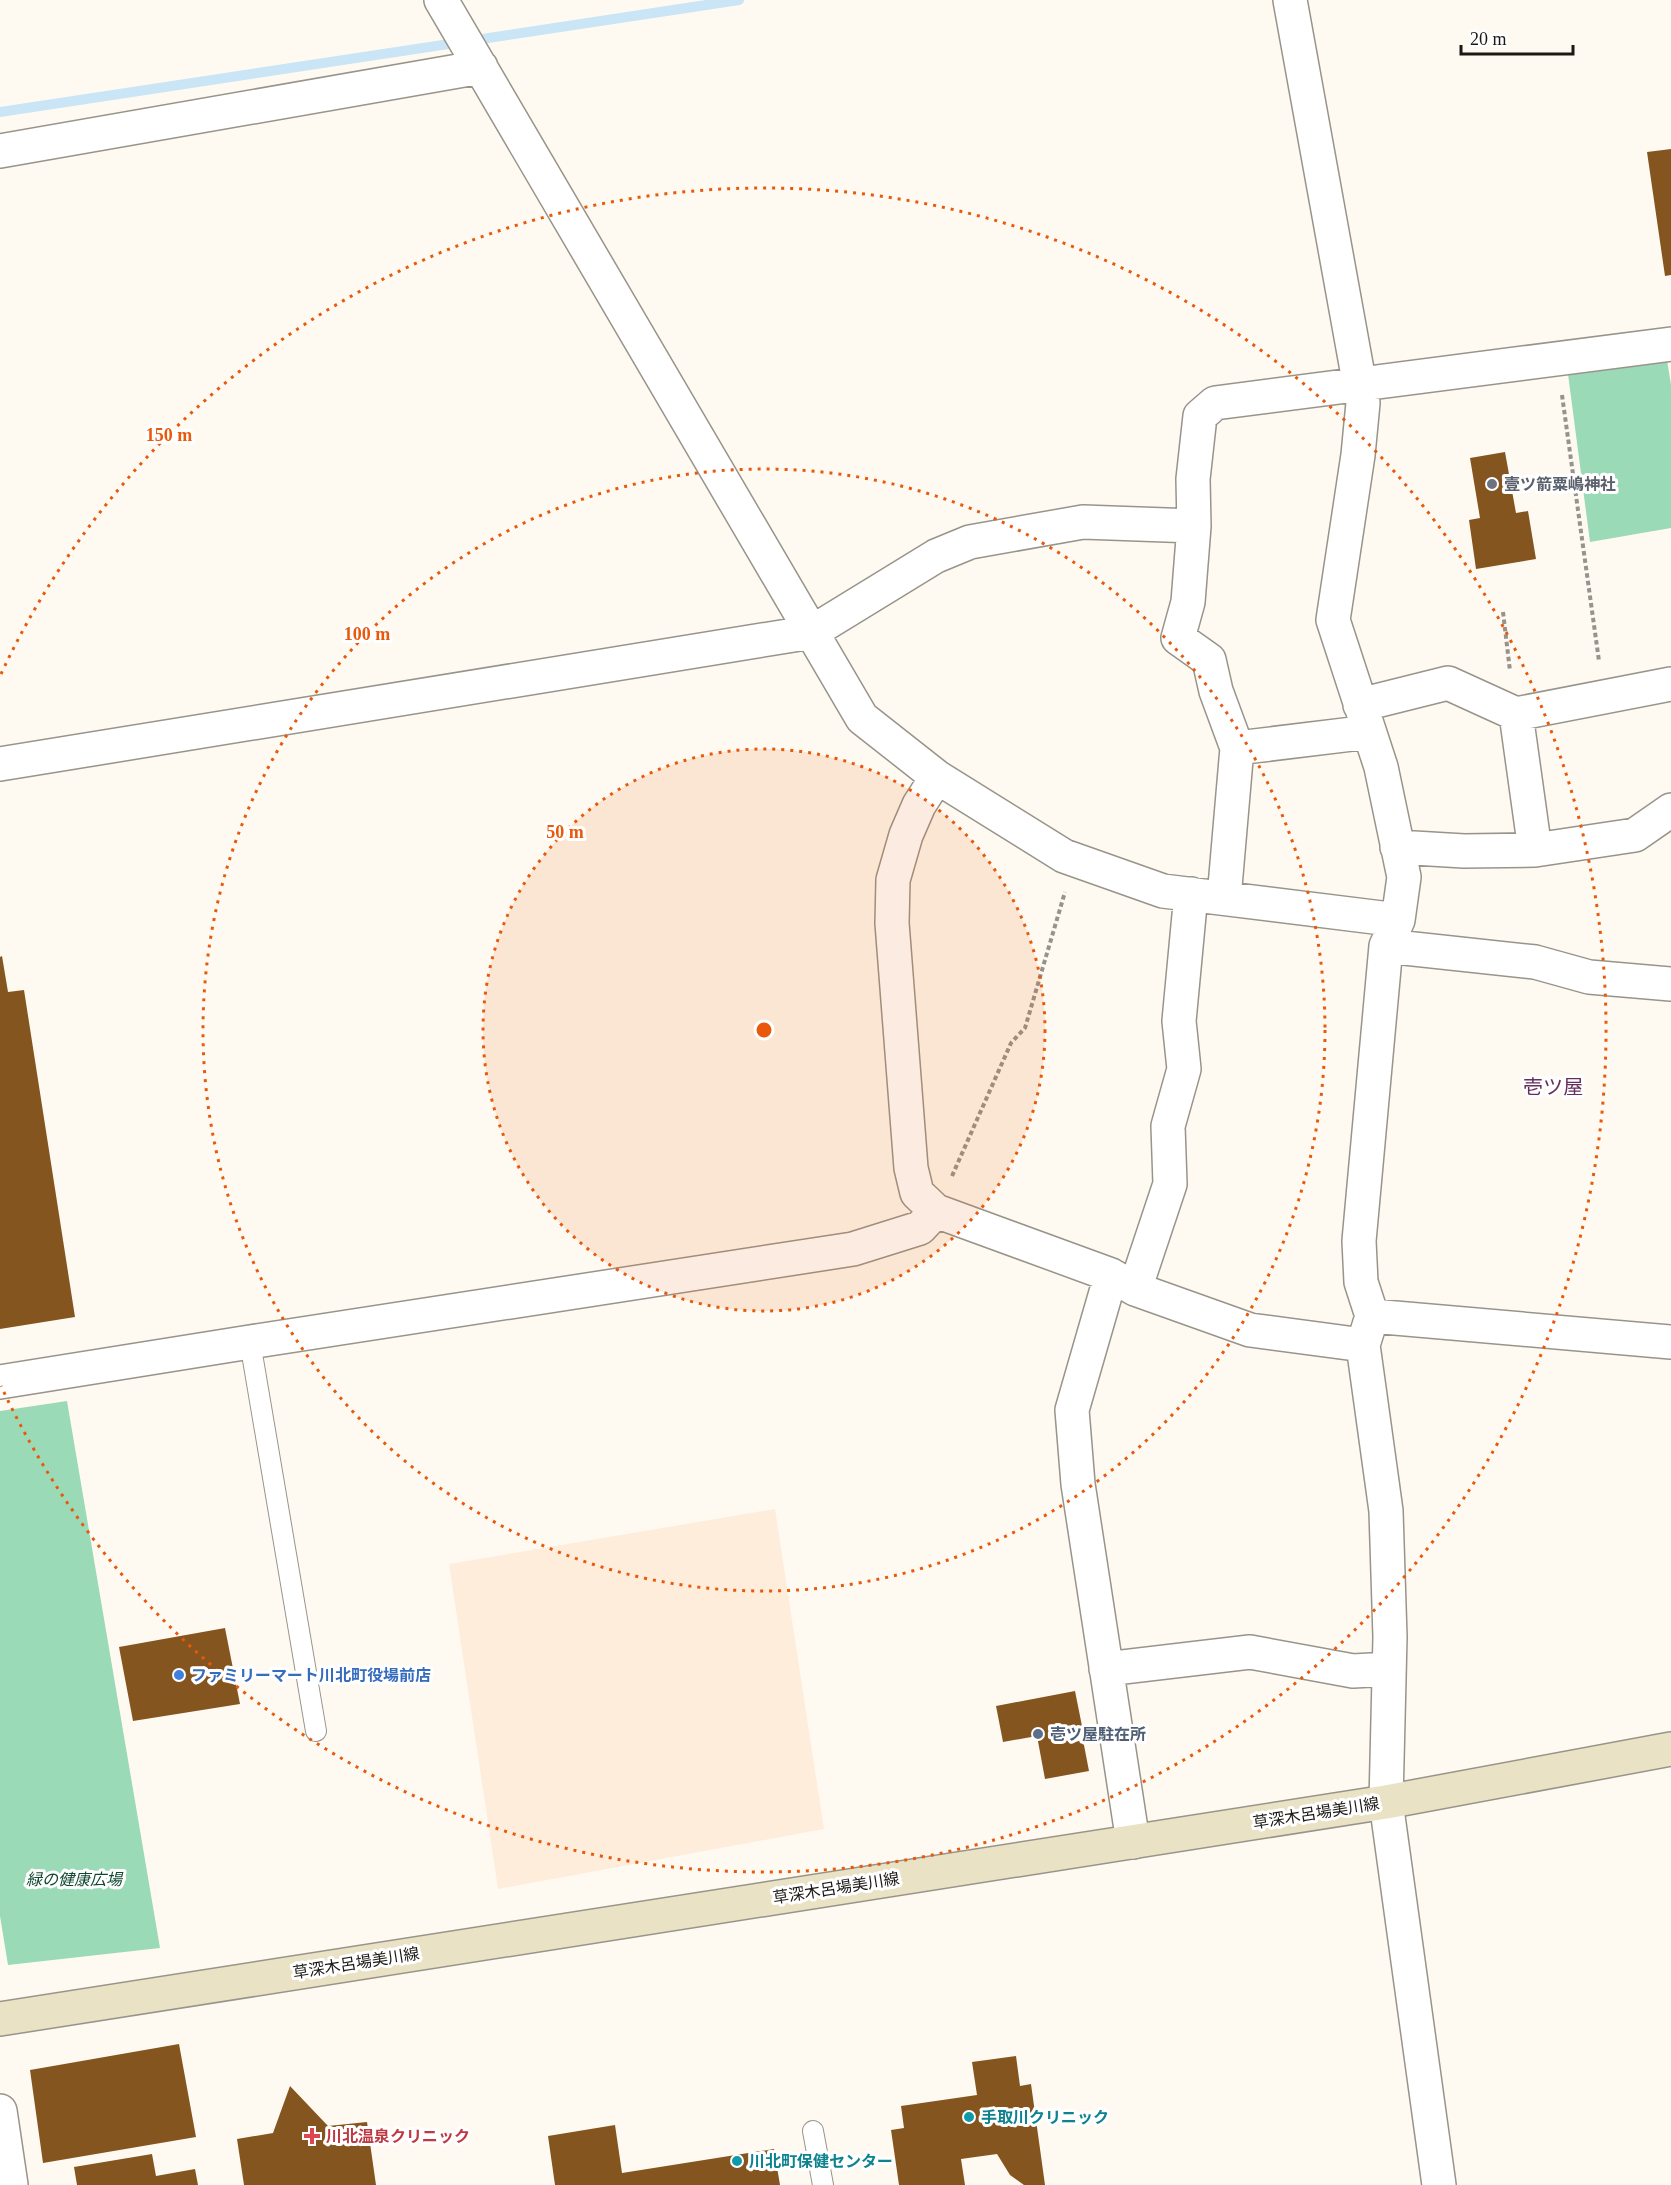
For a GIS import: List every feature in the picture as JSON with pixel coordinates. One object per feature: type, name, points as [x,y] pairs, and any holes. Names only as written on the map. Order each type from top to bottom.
[{"type":"main road","name":"草深木呂場美川線","points":[[0,2019],[1386,1802],[1671,1749]]},
{"type":"street","points":[[1290,0],[1363,403],[1358,455],[1333,620],[1380,767],[1404,878],[1392,933],[1359,1241],[1361,1282],[1386,1511],[1389,1669],[1386,1802],[1439,2185]]},
{"type":"street","points":[[448,12],[862,718],[937,777],[1064,856],[1163,891],[1224,898],[1535,962],[1589,977],[1671,984]]},
{"type":"street","points":[[0,151],[481,67]]},
{"type":"street","points":[[1224,898],[1237,748],[1216,691],[1209,660],[1178,638],[1188,602],[1194,526],[1193,479],[1200,416],[1215,403],[1671,344]]},
{"type":"street","points":[[0,764],[812,632],[936,556],[970,542],[1083,522],[1194,526]]},
{"type":"street","points":[[1237,748],[1365,718],[1448,683],[1516,714],[1671,684]]},
{"type":"street","points":[[1516,714],[1535,850]]},
{"type":"street","points":[[937,777],[919,805],[906,835],[893,880],[892,923],[911,1168],[916,1193],[936,1211],[1250,1330],[1367,1331],[1671,1342]]},
{"type":"street","points":[[1397,847],[1464,851],[1535,850],[1635,835],[1671,810]]},
{"type":"street","points":[[1133,1842],[1078,1484],[1072,1410],[1123,1282],[1170,1184],[1168,1126],[1184,1069],[1179,1021],[1191,894]]},
{"type":"street","points":[[0,1382],[853,1250],[921,1228],[936,1211]]},
{"type":"street","points":[[1106,1669],[1250,1652],[1353,1671],[1389,1669]]},
{"type":"street","points":[[0,2111],[11,2185]]},
{"type":"lane","points":[[250,1342],[316,1731]]},
{"type":"lane","points":[[813,2131],[823,2185]]},
{"type":"path","points":[[1557,359],[1604,697]]},
{"type":"path","points":[[1503,612],[1516,714]]},
{"type":"path","points":[[936,1211],[1011,1043],[1025,1028],[1075,860]]},
{"type":"shaded area","points":[[775,1509],[824,1829],[498,1889],[449,1564]]},
{"type":"green space","points":[[1667,360],[1671,385],[1671,528],[1590,542],[1568,374]]},
{"type":"green space","name":"緑の健康広場","points":[[67,1401],[160,1948],[8,1965],[0,1916],[0,1411]]},
{"type":"building","points":[[1671,149],[1671,275],[1665,276],[1647,152]]},
{"type":"building","name":"壹ツ箭粟嶋神社","points":[[1505,452],[1516,513],[1528,511],[1536,559],[1476,569],[1469,520],[1480,518],[1470,458]]},
{"type":"building","points":[[2,956],[8,992],[24,990],[75,1317],[0,1329],[0,957]]},
{"type":"building","name":"ファミリーマート川北町役場前店","points":[[225,1628],[240,1704],[133,1721],[119,1647]]},
{"type":"building","name":"壱ツ屋駐在所","points":[[1075,1691],[1083,1731],[1074,1732],[1075,1742],[1083,1740],[1089,1771],[1045,1779],[1037,1736],[1003,1742],[996,1706]]},
{"type":"building","points":[[179,2044],[196,2137],[43,2163],[30,2070]]},
{"type":"building","name":"手取川クリニック","points":[[1016,2056],[1020,2086],[1031,2084],[1045,2185],[1024,2185],[1010,2175],[997,2154],[961,2159],[965,2185],[899,2185],[891,2130],[904,2128],[901,2106],[977,2095],[972,2062]]},
{"type":"building","name":"川北温泉クリニック","points":[[290,2086],[328,2126],[367,2122],[376,2185],[244,2185],[237,2139],[273,2133]]},
{"type":"building","name":"川北町保健センター","points":[[615,2125],[622,2173],[774,2149],[780,2185],[555,2185],[548,2136]]},
{"type":"building","points":[[152,2154],[156,2176],[195,2169],[198,2185],[77,2185],[74,2167]]},
{"type":"waterway","points":[[0,112],[739,0]]},
{"type":"place","name":"壹ツ箭粟嶋神社","points":[[1492,484]]},
{"type":"place","name":"ファミリーマート川北町役場前店","points":[[179,1675]]},
{"type":"place","name":"壱ツ屋駐在所","points":[[1038,1734]]},
{"type":"place","name":"手取川クリニック","points":[[969,2117]]},
{"type":"place","name":"川北温泉クリニック","points":[[312,2136]]},
{"type":"place","name":"川北町保健センター","points":[[737,2161]]},
{"type":"district","name":"壱ツ屋","points":[[1553,1087]]}]
